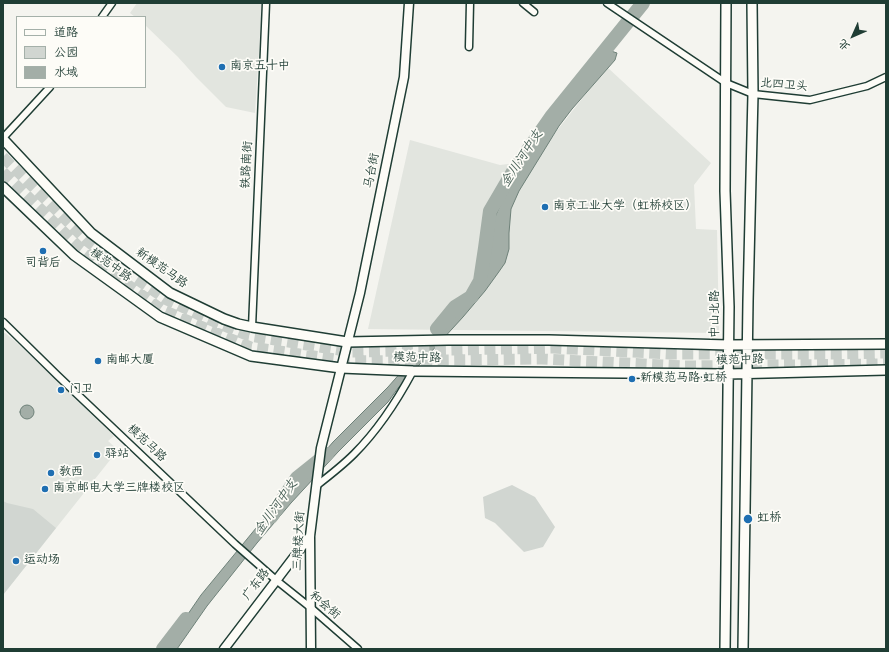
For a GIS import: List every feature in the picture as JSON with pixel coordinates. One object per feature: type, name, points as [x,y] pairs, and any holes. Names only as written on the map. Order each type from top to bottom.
[{"type":"main road","name":"中山北路","points":[[725,649],[729,307],[725,191],[726,3]]},
{"type":"main road","points":[[743,649],[747,345],[753,94],[752,3]]},
{"type":"main road","name":"新模范马路","points":[[3,138],[91,233],[170,293],[224,319],[238,324],[347,342]]},
{"type":"main road","name":"模范中路","points":[[3,187],[74,255],[160,317],[250,356],[341,368],[413,371],[728,374],[886,370]]},
{"type":"main road","name":"模范中路","points":[[347,342],[549,340],[728,345],[886,344]]},
{"type":"street","points":[[103,16],[112,3]]},
{"type":"street","name":"铁路南街","points":[[252,327],[266,3]]},
{"type":"street","name":"马台街","points":[[347,342],[360,293],[404,77],[409,3]]},
{"type":"street","points":[[470,3],[470,47]]},
{"type":"street","points":[[523,3],[534,12]]},
{"type":"street","name":"北四卫头","points":[[607,3],[726,83],[753,94],[810,100],[866,86],[886,76]]},
{"type":"street","points":[[3,138],[49,88]]},
{"type":"street","name":"模范马路","points":[[3,322],[235,544],[276,580]]},
{"type":"street","name":"三牌楼大街","points":[[311,649],[310,536],[321,448],[347,342]]},
{"type":"street","points":[[316,486],[353,455],[372,434],[401,393],[413,371]]},
{"type":"street","name":"广东路","points":[[224,649],[310,536]]},
{"type":"street","name":"和会街","points":[[276,580],[358,649]]},
{"type":"shaded area","name":"南京五十中","points":[[137,3],[262,3],[255,113],[226,107],[146,26],[146,16],[134,16],[130,13]]},
{"type":"shaded area","name":"南京工业大学（虹桥校区）","points":[[607,67],[711,163],[694,185],[696,229],[717,230],[719,333],[368,329],[410,140],[500,165],[533,161]]},
{"type":"shaded area","name":"南京邮电大学三牌楼校区","points":[[3,333],[15,341],[114,436],[108,441],[118,450],[3,595]]},
{"type":"green space","points":[[512,485],[535,497],[555,527],[543,547],[524,552],[495,523],[485,518],[483,497]]},
{"type":"green space","name":"运动场","points":[[3,501],[33,509],[56,528],[3,595]]},
{"type":"water","points":[[611,51],[617,53],[615,60],[559,126],[519,191],[511,209],[509,249],[505,263],[485,291],[398,388],[388,402],[338,452],[291,503],[207,606],[177,649],[164,649],[201,595],[261,522],[279,505],[333,442],[388,387],[472,290],[483,266],[490,229],[501,203],[547,129],[590,73]]},
{"type":"water","points":[[27,405],[32,407],[34,412],[32,417],[27,419],[22,417],[20,412],[22,407]]},
{"type":"waterway","name":"金川河中支","points":[[437,329],[455,307],[471,297],[480,281],[490,211],[514,170],[551,117],[643,3]]},
{"type":"waterway","name":"金川河中支","points":[[271,517],[297,478],[327,454]]},
{"type":"waterway","name":"金川河中支","points":[[163,649],[186,619]]},
{"type":"tunnel","points":[[3,157],[87,241],[125,271],[167,300],[249,336],[352,352],[553,348],[671,354],[886,353]]},
{"type":"tunnel","points":[[3,172],[78,246],[161,309],[251,347],[349,361],[542,359],[685,366],[886,364]]},
{"type":"place","name":"南京五十中","points":[[222,67]]},
{"type":"place","name":"南京工业大学（虹桥校区）","points":[[545,207]]},
{"type":"place","name":"司背后","points":[[43,251]]},
{"type":"place","name":"南邮大厦","points":[[98,361]]},
{"type":"place","name":"新模范马路·虹桥","points":[[632,379]]},
{"type":"place","name":"门卫","points":[[61,390]]},
{"type":"place","name":"驿站","points":[[97,455]]},
{"type":"place","name":"教西","points":[[51,473]]},
{"type":"place","name":"南京邮电大学三牌楼校区","points":[[45,489]]},
{"type":"place","name":"虹桥","points":[[748,519]]},
{"type":"place","name":"运动场","points":[[16,561]]}]
